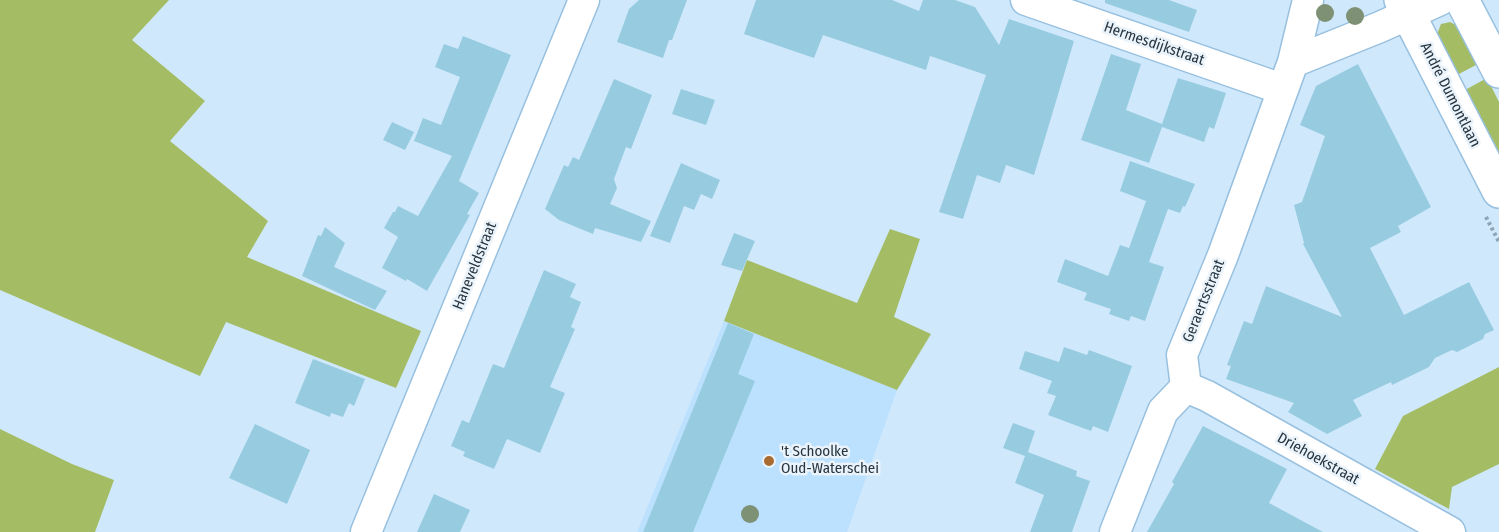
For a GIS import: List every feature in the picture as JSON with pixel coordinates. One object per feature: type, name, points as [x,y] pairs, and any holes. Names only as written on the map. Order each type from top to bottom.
[{"type":"main road","points":[[1462,0],[1499,71]]},
{"type":"main road","name":"André Dumontlaan","points":[[1405,7],[1499,191]]},
{"type":"street","name":"Haneveldstraat","points":[[366,532],[584,0]]},
{"type":"street","name":"Hermesdijkstraat","points":[[1026,0],[1288,76]]},
{"type":"street","name":"Geraertsstraat","points":[[1186,387],[1182,355],[1223,255],[1288,76],[1308,0]]},
{"type":"street","points":[[1288,76],[1405,7],[1440,0]]},
{"type":"street","points":[[1115,532],[1163,411],[1186,387]]},
{"type":"street","name":"Driehoekstraat","points":[[1186,387],[1207,396],[1450,532]]},
{"type":"shaded area","name":"'t Schoolke Oud-Waterschei","points":[[724,321],[897,390],[847,532],[637,532]]},
{"type":"green space","points":[[0,0],[169,0],[132,40],[205,101],[170,141],[268,221],[247,257],[421,331],[396,388],[226,322],[200,376],[0,290]]},
{"type":"green space","points":[[1450,22],[1458,26],[1478,64],[1457,75],[1437,34],[1441,24]]},
{"type":"green space","points":[[1487,78],[1499,102],[1499,157],[1465,90]]},
{"type":"green space","points":[[890,229],[920,239],[894,317],[931,334],[897,390],[724,321],[747,260],[857,303]]},
{"type":"green space","points":[[1499,367],[1499,464],[1452,487],[1449,509],[1375,469],[1403,416]]},
{"type":"green space","points":[[0,429],[72,464],[114,480],[95,532],[0,532]]},
{"type":"building","points":[[639,0],[687,0],[663,58],[617,42],[629,9]]},
{"type":"building","points":[[756,0],[892,0],[919,11],[923,0],[955,0],[975,7],[999,45],[1009,19],[1074,41],[1034,175],[1006,165],[1000,183],[977,175],[963,219],[939,212],[986,75],[930,56],[926,70],[823,35],[814,58],[744,34]]},
{"type":"building","points":[[1105,0],[1169,0],[1197,10],[1189,32],[1105,3]]},
{"type":"building","points":[[463,36],[511,55],[459,181],[479,193],[467,214],[470,215],[427,291],[382,268],[398,237],[384,228],[398,206],[418,216],[452,156],[414,141],[423,118],[441,125],[460,77],[435,67],[444,44],[458,49]]},
{"type":"building","points":[[1111,54],[1141,64],[1126,110],[1162,124],[1178,78],[1226,93],[1214,129],[1209,127],[1204,142],[1162,127],[1149,163],[1081,140]]},
{"type":"building","points":[[1358,64],[1431,207],[1398,226],[1401,232],[1370,248],[1404,315],[1469,282],[1494,330],[1485,334],[1483,339],[1457,352],[1452,350],[1435,358],[1429,367],[1353,400],[1362,416],[1327,434],[1288,412],[1294,403],[1226,379],[1231,366],[1227,365],[1244,321],[1252,324],[1266,286],[1342,317],[1303,244],[1294,205],[1302,202],[1325,136],[1300,125],[1316,86]]},
{"type":"building","points":[[614,79],[652,95],[631,149],[626,147],[614,179],[617,188],[610,204],[651,221],[641,242],[595,228],[593,234],[559,220],[545,209],[564,165],[568,167],[573,157],[579,160]]},
{"type":"building","points":[[681,89],[715,100],[706,125],[672,114]]},
{"type":"building","points":[[392,122],[414,132],[405,150],[383,140]]},
{"type":"building","points":[[1130,161],[1195,184],[1180,213],[1168,209],[1149,262],[1164,267],[1145,321],[1131,316],[1129,321],[1109,314],[1111,309],[1084,300],[1087,293],[1057,282],[1065,259],[1108,276],[1120,245],[1129,248],[1146,201],[1120,191]]},
{"type":"building","points":[[681,163],[720,180],[712,199],[701,194],[694,210],[684,206],[670,243],[650,236]]},
{"type":"building","points":[[325,227],[345,243],[334,267],[387,291],[375,310],[302,276],[318,235],[321,236]]},
{"type":"building","points":[[734,233],[755,241],[742,271],[721,265]]},
{"type":"building","points":[[544,270],[576,284],[570,297],[581,302],[571,327],[575,329],[550,387],[565,393],[540,453],[507,439],[494,469],[463,456],[465,452],[451,446],[462,420],[469,423],[493,364],[504,368]]},
{"type":"building","points":[[728,323],[754,334],[738,374],[755,381],[693,532],[643,532]]},
{"type":"building","points":[[1064,347],[1087,355],[1089,350],[1132,366],[1108,432],[1093,426],[1091,431],[1048,415],[1056,396],[1047,393],[1052,381],[1019,369],[1025,351],[1059,362]]},
{"type":"building","points":[[313,359],[365,379],[354,406],[349,403],[343,417],[331,413],[330,417],[295,403]]},
{"type":"building","points":[[1013,423],[1035,431],[1028,452],[1077,471],[1076,476],[1090,481],[1072,532],[1030,532],[1044,495],[1015,483],[1025,456],[1003,448]]},
{"type":"building","points":[[255,424],[310,450],[287,504],[229,478]]},
{"type":"building","points":[[1203,426],[1287,469],[1269,503],[1323,532],[1147,532]]},
{"type":"building","points":[[434,494],[470,510],[460,532],[417,532]]},
{"type":"place","name":"'t Schoolke Oud-Waterschei","points":[[769,461]]}]
